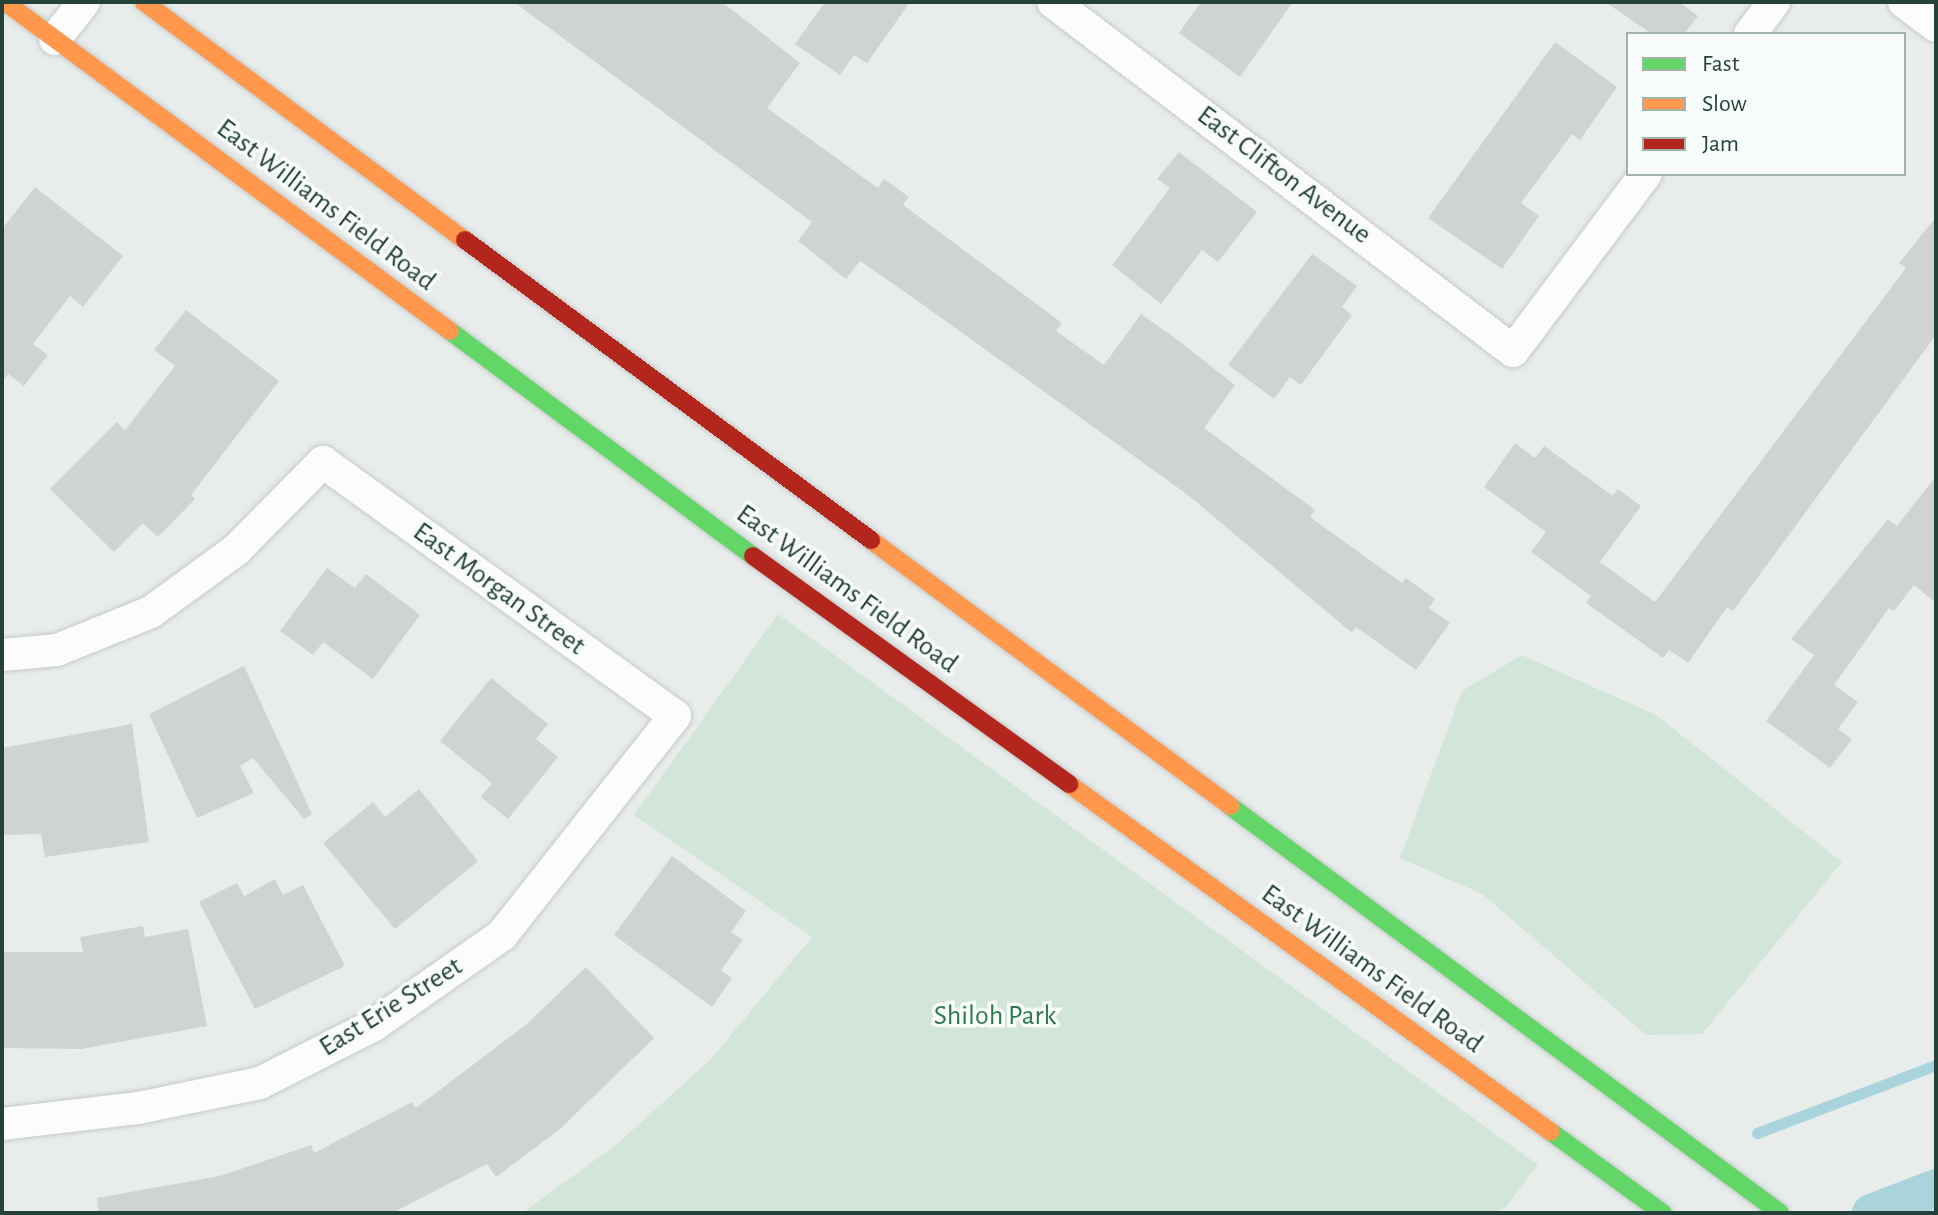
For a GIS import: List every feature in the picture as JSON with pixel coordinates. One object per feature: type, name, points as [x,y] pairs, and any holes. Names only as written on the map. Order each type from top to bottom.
[{"type":"main road","name":"East Williams Field Road","points":[[5,2],[770,568],[1663,1213]]},
{"type":"main road","name":"East Williams Field Road","points":[[144,2],[1780,1213]]},
{"type":"street","points":[[55,39],[84,2]]},
{"type":"street","name":"East Clifton Avenue","points":[[1053,2],[1513,351],[1644,176]]},
{"type":"street","points":[[1752,32],[1774,2]]},
{"type":"street","points":[[1904,2],[1936,26]]},
{"type":"street","name":"East Morgan Street","points":[[2,655],[57,650],[151,612],[236,550],[323,462],[675,716]]},
{"type":"street","name":"East Erie Street","points":[[2,1124],[138,1108],[260,1083],[374,1025],[502,935],[675,716]]},
{"type":"green space","name":"Shiloh Park","points":[[778,614],[1538,1165],[1505,1208],[1493,1213],[522,1213],[617,1144],[711,1059],[812,937],[634,815]]},
{"type":"green space","points":[[1522,655],[1656,715],[1842,862],[1702,1034],[1646,1035],[1482,894],[1400,858],[1462,691]]},
{"type":"building","points":[[514,2],[722,2],[800,63],[767,108],[878,188],[884,179],[909,197],[903,205],[1062,323],[1056,331],[1104,365],[1141,314],[1175,338],[1235,385],[1204,428],[1315,510],[1310,517],[1402,583],[1406,578],[1435,599],[1429,608],[1450,623],[1416,670],[1356,627],[1352,633],[1188,495],[922,304],[860,261],[846,279],[798,241],[812,222]]},
{"type":"building","points":[[825,2],[910,2],[867,63],[854,55],[840,75],[795,44]]},
{"type":"building","points":[[1201,2],[1293,2],[1240,77],[1179,33]]},
{"type":"building","points":[[1605,2],[1679,2],[1698,16],[1686,32],[1649,32]]},
{"type":"building","points":[[1555,42],[1617,87],[1580,140],[1572,134],[1521,203],[1539,216],[1502,269],[1428,218]]},
{"type":"building","points":[[1179,152],[1257,212],[1218,262],[1202,250],[1161,304],[1112,265],[1170,188],[1157,179]]},
{"type":"building","points":[[35,187],[123,256],[83,307],[70,296],[33,344],[48,355],[24,386],[8,374],[2,383],[2,229]]},
{"type":"building","points":[[1936,217],[1936,335],[1733,611],[1727,607],[1688,663],[1669,650],[1663,658],[1586,603],[1591,596],[1531,552],[1546,532],[1484,487],[1515,443],[1535,458],[1544,446],[1613,496],[1618,489],[1641,506],[1600,562],[1655,602],[1906,268],[1899,263]]},
{"type":"building","points":[[1312,254],[1357,286],[1342,307],[1352,315],[1301,385],[1290,377],[1274,399],[1228,365]]},
{"type":"building","points":[[186,310],[279,381],[191,495],[195,499],[158,537],[143,523],[114,552],[50,489],[117,422],[125,430],[175,366],[154,350]]},
{"type":"building","points":[[1936,476],[1936,603],[1914,585],[1894,611],[1889,608],[1834,685],[1858,702],[1838,729],[1852,739],[1830,768],[1766,721],[1814,655],[1791,639],[1888,519],[1897,526]]},
{"type":"building","points":[[327,568],[355,588],[366,574],[420,615],[373,679],[323,642],[313,655],[280,631]]},
{"type":"building","points":[[244,666],[312,814],[304,819],[253,758],[240,766],[254,793],[197,818],[149,714]]},
{"type":"building","points":[[491,678],[548,724],[536,739],[558,757],[508,819],[481,797],[492,783],[440,741]]},
{"type":"building","points":[[132,724],[149,842],[45,857],[41,834],[2,835],[2,748]]},
{"type":"building","points":[[419,789],[478,861],[395,929],[323,843],[373,802],[385,817]]},
{"type":"building","points":[[672,856],[746,911],[731,932],[743,940],[721,970],[732,978],[712,1007],[614,935]]},
{"type":"building","points":[[275,879],[283,895],[303,885],[345,966],[255,1009],[199,902],[237,883],[244,896]]},
{"type":"building","points":[[143,926],[145,937],[188,929],[207,1026],[81,1049],[2,1048],[2,952],[83,952],[80,937]]},
{"type":"building","points":[[586,967],[654,1038],[560,1129],[496,1177],[487,1164],[392,1213],[98,1213],[97,1198],[220,1176],[311,1145],[314,1153],[412,1102],[416,1108],[528,1023]]},
{"type":"waterway","points":[[1757,1133],[1936,1065]]},
{"type":"waterway","points":[[1871,1213],[1936,1188]]},
{"type":"traffic: fast","points":[[450,331],[753,556]]},
{"type":"traffic: fast","points":[[1230,806],[1780,1213]]},
{"type":"traffic: fast","points":[[1551,1132],[1663,1213]]},
{"type":"traffic: slow","points":[[5,2],[450,331]]},
{"type":"traffic: slow","points":[[144,2],[465,240]]},
{"type":"traffic: slow","points":[[871,540],[1230,806]]},
{"type":"traffic: slow","points":[[1069,784],[1551,1132]]},
{"type":"traffic: jam","points":[[465,240],[871,540]]},
{"type":"traffic: jam","points":[[753,556],[1069,784]]}]
